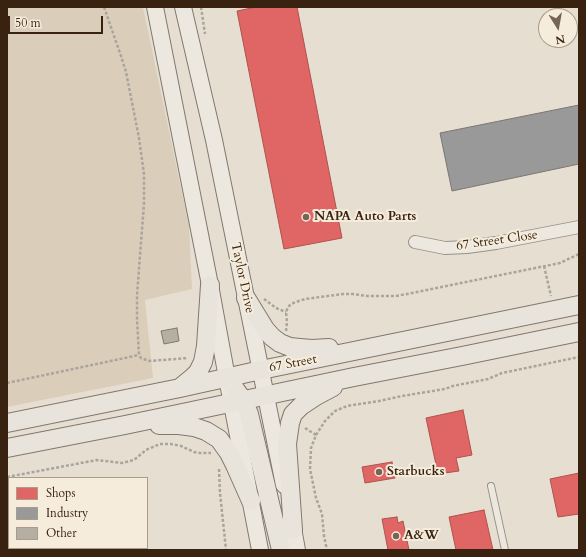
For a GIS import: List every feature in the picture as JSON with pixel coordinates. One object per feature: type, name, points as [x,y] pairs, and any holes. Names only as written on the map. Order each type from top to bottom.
[{"type":"main road","points":[[155,7],[210,285],[226,378],[233,385],[237,402],[251,501],[260,550]]},
{"type":"main road","name":"Taylor Drive","points":[[183,7],[214,140],[297,550]]},
{"type":"main road","points":[[180,388],[198,372],[203,362],[206,346],[210,285]]},
{"type":"main road","points":[[246,298],[265,329],[272,337],[280,343],[290,347],[312,349],[380,346]]},
{"type":"main road","name":"67 Street","points":[[7,424],[579,305]]},
{"type":"main road","name":"67 Street","points":[[7,448],[579,332]]},
{"type":"main road","points":[[293,530],[287,444],[289,427],[294,414],[301,406],[316,396],[354,377]]},
{"type":"main road","points":[[237,402],[249,414],[282,550]]},
{"type":"main road","points":[[124,425],[179,425],[194,427],[206,431],[219,439],[229,453],[251,501]]},
{"type":"street","name":"67 Street Close","points":[[415,242],[445,248],[467,247],[579,227]]},
{"type":"lane","points":[[491,486],[505,550]]},
{"type":"path","points":[[104,7],[124,67],[139,138],[144,174],[144,204],[137,295],[139,355],[141,358],[149,361],[194,359]]},
{"type":"path","points":[[284,337],[287,327],[286,312],[288,307],[305,299],[343,294],[396,296],[560,263],[579,254]]},
{"type":"path","points":[[544,266],[551,296]]},
{"type":"path","points":[[7,383],[139,355]]},
{"type":"path","points":[[327,550],[322,514],[316,498],[310,469],[311,448],[324,421],[336,410],[347,406],[488,379],[502,373],[579,357]]},
{"type":"path","points":[[303,423],[305,428],[316,435]]},
{"type":"path","points":[[7,477],[97,460],[122,462],[134,460],[146,450],[160,444],[181,446],[194,452],[212,453]]},
{"type":"path","points":[[219,465],[226,550]]},
{"type":"shaded area","points":[[7,7],[143,7],[189,226],[192,289],[145,300],[153,378],[7,407]]},
{"type":"building: Shops","points":[[256,7],[297,7],[342,238],[284,249],[237,11]]},
{"type":"building: Shops","points":[[463,410],[472,455],[456,458],[459,471],[438,474],[426,418]]},
{"type":"building: Shops","name":"Starbucks","points":[[392,462],[395,478],[365,483],[362,467]]},
{"type":"building: Shops","points":[[579,473],[579,514],[558,517],[550,479]]},
{"type":"building: Shops","points":[[484,510],[493,550],[456,550],[449,517]]},
{"type":"building: Shops","name":"A&W","points":[[397,517],[398,523],[403,521],[409,550],[388,550],[382,519]]},
{"type":"building: Industry","points":[[579,105],[579,164],[452,191],[440,133]]},
{"type":"building: Other","points":[[177,328],[179,341],[164,344],[161,331]]},
{"type":"place","name":"NAPA Auto Parts","points":[[306,217]]},
{"type":"place","name":"Starbucks","points":[[379,472]]},
{"type":"place","name":"A&W","points":[[396,536]]}]
